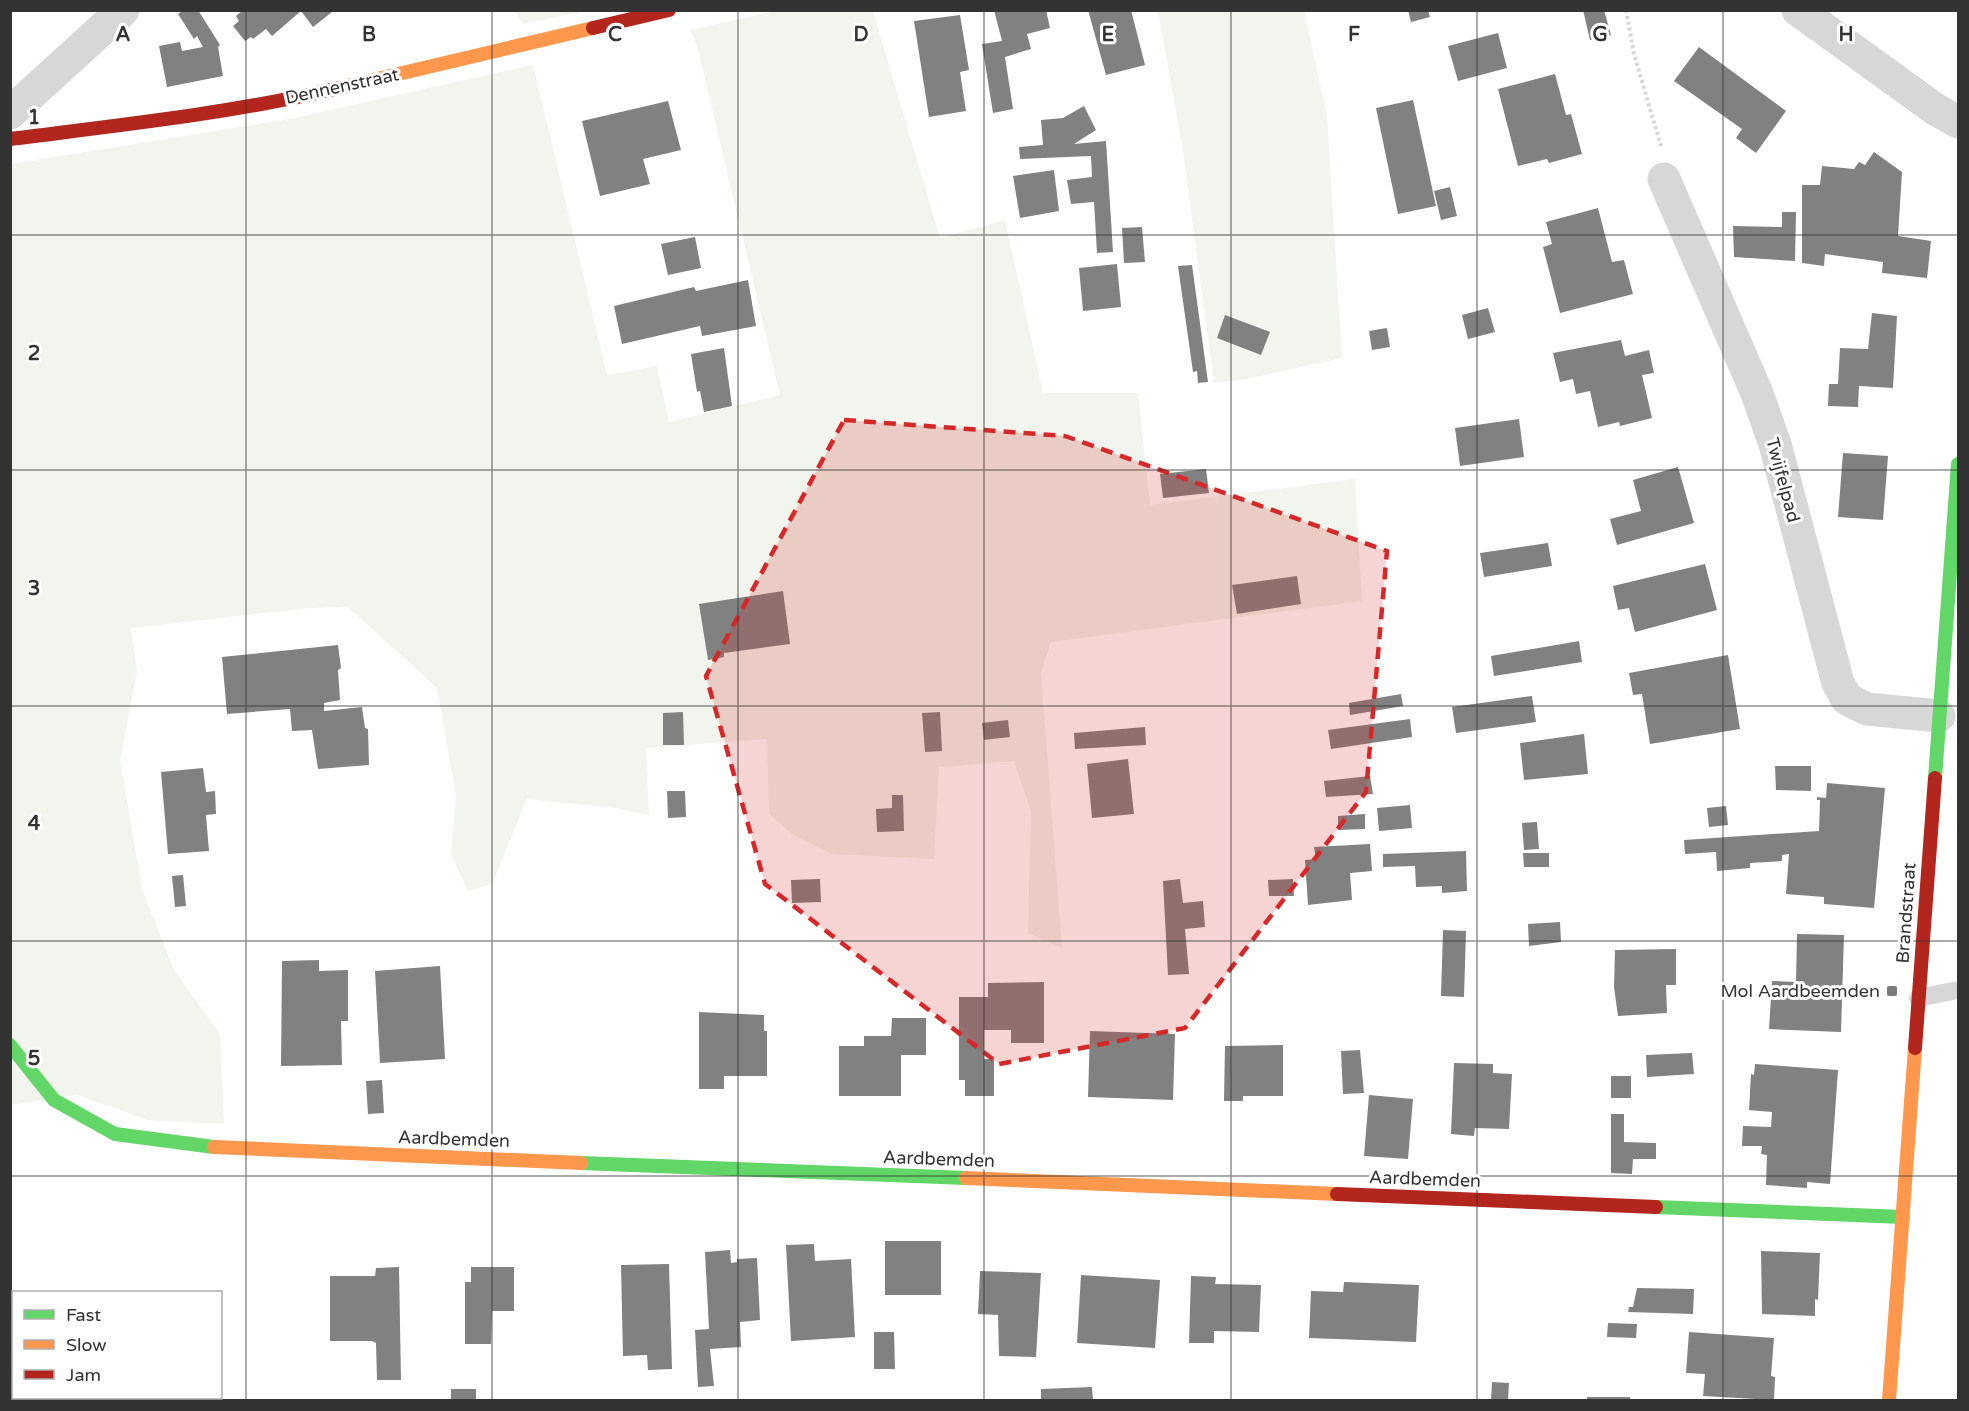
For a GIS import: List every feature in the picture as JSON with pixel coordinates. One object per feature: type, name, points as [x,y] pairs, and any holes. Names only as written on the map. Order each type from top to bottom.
[{"type":"street","points":[[10,113],[123,10]]},
{"type":"street","name":"Dennenstraat","points":[[10,139],[144,122],[301,97],[669,10]]},
{"type":"street","points":[[1798,10],[1935,109],[1959,122]]},
{"type":"street","name":"Twijfelpad","points":[[1664,180],[1764,412],[1838,683],[1847,699],[1867,709],[1939,716]]},
{"type":"street","name":"Brandstraat","points":[[1889,1401],[1959,464]]},
{"type":"street","name":"Aardbemden","points":[[10,1045],[54,1100],[115,1134],[203,1147],[1903,1217]]},
{"type":"lane","points":[[1918,998],[1959,990]]},
{"type":"path","points":[[1626,10],[1634,54],[1662,151],[1664,180]]},
{"type":"highlighted area","points":[[844,420],[1065,436],[1387,551],[1366,792],[1185,1028],[999,1064],[765,884],[706,676]]},
{"type":"shaded area","points":[[515,11],[586,11],[523,24]]},
{"type":"shaded area","points":[[775,11],[873,11],[940,238],[1005,220],[1043,393],[1138,393],[1150,505],[1355,479],[1362,601],[1051,642],[1041,673],[1062,948],[1028,933],[1031,811],[1014,761],[939,767],[934,859],[832,854],[792,834],[769,814],[767,739],[646,748],[649,815],[615,808],[527,799],[492,884],[468,891],[451,854],[456,796],[437,688],[348,607],[310,608],[131,628],[137,672],[120,760],[142,889],[174,970],[220,1034],[224,1124],[148,1120],[77,1095],[11,1105],[11,164],[290,119],[533,65],[607,375],[657,366],[669,422],[780,395],[697,45],[690,30]]},
{"type":"shaded area","points":[[1158,11],[1304,11],[1327,115],[1342,358],[1242,380],[1214,383],[1183,151]]},
{"type":"building","points":[[184,10],[198,10],[220,45],[218,47],[223,76],[167,87],[159,46],[180,42],[182,51],[203,47],[197,36],[194,39],[178,14]]},
{"type":"building","points":[[243,10],[331,10],[332,12],[313,27],[301,11],[272,36],[266,29],[253,39],[251,37],[245,41],[233,26],[239,21],[236,16]]},
{"type":"building","points":[[994,10],[1046,10],[1050,28],[1027,34],[1031,49],[1005,57],[1013,109],[993,113],[982,44],[1002,41]]},
{"type":"building","points":[[1088,10],[1131,10],[1145,65],[1106,75]]},
{"type":"building","points":[[1408,10],[1428,10],[1430,17],[1411,22]]},
{"type":"building","points":[[1583,10],[1604,10],[1611,35],[1590,40]]},
{"type":"building","points":[[960,15],[969,70],[960,72],[966,111],[929,117],[914,21]]},
{"type":"building","points":[[1498,33],[1507,68],[1458,81],[1448,46]]},
{"type":"building","points":[[1699,47],[1786,111],[1756,153],[1736,138],[1742,129],[1674,81]]},
{"type":"building","points":[[1555,74],[1566,115],[1571,114],[1582,154],[1549,163],[1547,159],[1518,166],[1498,89]]},
{"type":"building","points":[[1413,100],[1436,206],[1398,214],[1376,108]]},
{"type":"building","points":[[668,101],[681,150],[643,159],[650,184],[600,196],[582,121]]},
{"type":"building","points":[[1084,106],[1096,130],[1074,144],[1106,141],[1113,252],[1097,253],[1094,202],[1071,204],[1067,180],[1092,177],[1091,156],[1020,159],[1019,147],[1043,145],[1041,120],[1063,118]]},
{"type":"building","points":[[1874,152],[1902,172],[1898,236],[1931,241],[1927,278],[1882,273],[1883,262],[1825,254],[1824,266],[1802,263],[1802,185],[1820,185],[1822,166],[1854,169],[1859,162],[1865,165]]},
{"type":"building","points":[[1054,170],[1059,211],[1020,218],[1013,176]]},
{"type":"building","points":[[1450,187],[1457,216],[1441,220],[1434,191]]},
{"type":"building","points":[[1598,208],[1612,262],[1624,260],[1633,294],[1560,313],[1543,247],[1552,244],[1546,222]]},
{"type":"building","points":[[1782,212],[1796,212],[1795,261],[1734,257],[1733,226],[1782,227]]},
{"type":"building","points":[[1142,227],[1145,262],[1124,263],[1122,228]]},
{"type":"building","points":[[695,237],[701,268],[668,275],[661,244]]},
{"type":"building","points":[[1117,264],[1121,307],[1083,311],[1079,268]]},
{"type":"building","points":[[1192,265],[1208,382],[1198,383],[1197,371],[1193,372],[1178,266]]},
{"type":"building","points":[[748,280],[756,326],[702,336],[700,326],[622,344],[614,306],[694,287],[696,291]]},
{"type":"building","points":[[1488,308],[1495,332],[1468,339],[1462,315]]},
{"type":"building","points":[[1872,313],[1897,316],[1893,388],[1859,386],[1858,407],[1828,406],[1829,384],[1838,384],[1840,348],[1868,349]]},
{"type":"building","points":[[1225,315],[1270,332],[1261,355],[1217,338]]},
{"type":"building","points":[[1387,328],[1390,347],[1372,350],[1369,331]]},
{"type":"building","points":[[1621,340],[1625,356],[1649,350],[1654,373],[1642,375],[1652,418],[1620,426],[1619,422],[1598,427],[1590,391],[1576,394],[1573,379],[1560,382],[1553,353]]},
{"type":"building","points":[[724,348],[732,406],[704,412],[700,391],[697,392],[691,354]]},
{"type":"building","points":[[1519,419],[1524,457],[1460,466],[1455,428]]},
{"type":"building","points":[[1843,453],[1888,456],[1883,520],[1838,517]]},
{"type":"building","points":[[1678,467],[1694,523],[1617,545],[1610,519],[1641,511],[1633,480]]},
{"type":"building","points":[[1206,469],[1209,493],[1163,498],[1160,474]]},
{"type":"building","points":[[1548,543],[1552,566],[1484,577],[1480,553]]},
{"type":"building","points":[[1705,564],[1717,610],[1635,632],[1629,608],[1618,610],[1613,586]]},
{"type":"building","points":[[1297,576],[1301,604],[1237,614],[1232,585]]},
{"type":"building","points":[[783,591],[790,644],[724,653],[724,657],[708,660],[699,604]]},
{"type":"building","points":[[1579,641],[1582,662],[1494,676],[1491,656]]},
{"type":"building","points":[[338,645],[341,668],[338,670],[340,700],[324,703],[324,711],[362,707],[365,728],[368,729],[369,765],[318,769],[312,730],[292,731],[290,709],[227,714],[222,657]]},
{"type":"building","points":[[1728,655],[1740,729],[1650,744],[1642,694],[1633,695],[1629,673]]},
{"type":"building","points":[[1401,694],[1403,706],[1350,715],[1349,703]]},
{"type":"building","points":[[1532,696],[1536,722],[1456,733],[1452,707]]},
{"type":"building","points":[[683,712],[684,745],[663,745],[663,713]]},
{"type":"building","points":[[940,712],[942,751],[925,752],[922,713]]},
{"type":"building","points":[[1410,719],[1412,737],[1331,749],[1328,730]]},
{"type":"building","points":[[1008,720],[1010,737],[984,740],[982,723]]},
{"type":"building","points":[[1145,727],[1146,745],[1075,749],[1074,733]]},
{"type":"building","points":[[1584,734],[1588,774],[1524,780],[1520,743]]},
{"type":"building","points":[[1128,759],[1134,814],[1092,818],[1087,764]]},
{"type":"building","points":[[1775,766],[1811,766],[1811,791],[1776,790]]},
{"type":"building","points":[[203,768],[206,792],[215,791],[216,814],[206,815],[209,851],[168,854],[161,772]]},
{"type":"building","points":[[1370,776],[1373,794],[1326,797],[1324,781]]},
{"type":"building","points":[[1827,783],[1885,788],[1874,908],[1824,904],[1824,897],[1786,894],[1789,854],[1782,855],[1782,861],[1750,863],[1750,868],[1717,871],[1716,852],[1685,854],[1684,840],[1819,831],[1820,800],[1817,800],[1817,797],[1826,798]]},
{"type":"building","points":[[667,791],[685,791],[686,817],[668,818]]},
{"type":"building","points":[[892,795],[903,795],[904,831],[877,832],[876,809],[892,808]]},
{"type":"building","points":[[1410,805],[1412,828],[1379,831],[1377,808]]},
{"type":"building","points":[[1726,806],[1728,825],[1709,827],[1707,808]]},
{"type":"building","points":[[1365,814],[1365,829],[1338,830],[1338,816]]},
{"type":"building","points":[[1537,822],[1539,849],[1524,850],[1522,823]]},
{"type":"building","points":[[1370,844],[1372,871],[1350,873],[1352,900],[1308,905],[1305,860],[1316,859],[1314,847]]},
{"type":"building","points":[[1466,851],[1467,891],[1442,893],[1442,886],[1416,887],[1415,866],[1383,867],[1383,854]]},
{"type":"building","points":[[1523,853],[1549,853],[1549,867],[1524,867]]},
{"type":"building","points":[[183,875],[186,906],[175,907],[172,876]]},
{"type":"building","points":[[820,879],[821,902],[792,903],[791,880]]},
{"type":"building","points":[[1180,879],[1183,903],[1203,901],[1205,927],[1185,929],[1189,974],[1168,975],[1163,881]]},
{"type":"building","points":[[1293,879],[1294,896],[1269,896],[1268,880]]},
{"type":"building","points":[[1560,922],[1561,942],[1529,946],[1528,924]]},
{"type":"building","points":[[1443,930],[1466,931],[1464,997],[1441,996]]},
{"type":"building","points":[[1797,934],[1844,935],[1841,1032],[1769,1029],[1772,981],[1796,982]]},
{"type":"building","points":[[1676,949],[1676,985],[1666,985],[1667,1013],[1618,1016],[1614,987],[1615,950]]},
{"type":"building","points":[[319,960],[319,971],[348,970],[348,1021],[341,1021],[342,1065],[281,1066],[282,961]]},
{"type":"building","points":[[440,966],[445,1059],[380,1063],[375,971]]},
{"type":"building","points":[[1044,982],[1044,1043],[1011,1043],[1011,1030],[984,1030],[984,1059],[994,1059],[994,1096],[965,1096],[965,1080],[959,1080],[959,997],[988,997],[988,983]]},
{"type":"building","points":[[699,1012],[764,1015],[764,1031],[767,1031],[767,1076],[724,1076],[724,1089],[699,1089]]},
{"type":"building","points":[[892,1018],[926,1018],[926,1055],[901,1055],[901,1096],[839,1096],[839,1046],[864,1046],[864,1036],[891,1036]]},
{"type":"building","points":[[1090,1031],[1175,1034],[1173,1100],[1088,1097]]},
{"type":"building","points":[[1283,1045],[1283,1096],[1243,1096],[1243,1101],[1224,1101],[1225,1046]]},
{"type":"building","points":[[1360,1050],[1364,1093],[1343,1094],[1341,1051]]},
{"type":"building","points":[[1692,1053],[1694,1074],[1647,1077],[1646,1055]]},
{"type":"building","points":[[1454,1063],[1493,1064],[1493,1073],[1512,1074],[1509,1129],[1475,1128],[1474,1136],[1451,1134]]},
{"type":"building","points":[[1755,1064],[1838,1070],[1830,1184],[1807,1182],[1807,1188],[1766,1185],[1767,1155],[1761,1154],[1762,1146],[1742,1146],[1743,1126],[1771,1127],[1772,1112],[1749,1110],[1751,1074],[1754,1075]]},
{"type":"building","points":[[1611,1076],[1631,1076],[1631,1098],[1611,1098]]},
{"type":"building","points":[[382,1080],[384,1113],[368,1114],[366,1081]]},
{"type":"building","points":[[1369,1095],[1413,1099],[1408,1159],[1364,1156]]},
{"type":"building","points":[[1611,1114],[1624,1114],[1624,1142],[1656,1143],[1656,1159],[1633,1159],[1632,1174],[1611,1173]]},
{"type":"building","points":[[885,1241],[941,1241],[941,1295],[885,1295]]},
{"type":"building","points":[[814,1244],[815,1261],[851,1259],[855,1337],[791,1341],[786,1245]]},
{"type":"building","points":[[730,1250],[731,1263],[737,1262],[737,1259],[757,1258],[760,1320],[740,1322],[741,1347],[710,1349],[714,1386],[698,1387],[695,1330],[709,1329],[705,1252]]},
{"type":"building","points":[[1761,1251],[1820,1253],[1815,1316],[1762,1314]]},
{"type":"building","points":[[669,1264],[672,1369],[648,1370],[647,1355],[623,1356],[621,1265]]},
{"type":"building","points":[[399,1267],[401,1380],[377,1380],[376,1343],[372,1341],[330,1341],[330,1276],[375,1276],[376,1268]]},
{"type":"building","points":[[471,1267],[514,1267],[514,1311],[492,1311],[491,1344],[465,1344],[465,1282],[471,1282]]},
{"type":"building","points":[[980,1271],[1041,1273],[1036,1357],[999,1356],[998,1315],[978,1314]]},
{"type":"building","points":[[1081,1275],[1160,1280],[1155,1348],[1077,1343]]},
{"type":"building","points":[[1191,1276],[1216,1277],[1215,1284],[1261,1285],[1259,1332],[1214,1331],[1214,1343],[1189,1343]]},
{"type":"building","points":[[1344,1282],[1419,1285],[1416,1342],[1309,1338],[1311,1291],[1343,1292]]},
{"type":"building","points":[[1637,1288],[1694,1289],[1693,1314],[1628,1312],[1629,1307],[1633,1307]]},
{"type":"building","points":[[1608,1323],[1637,1324],[1636,1338],[1607,1337]]},
{"type":"building","points":[[874,1332],[894,1332],[895,1369],[874,1369]]},
{"type":"building","points":[[1689,1332],[1774,1338],[1771,1376],[1775,1377],[1774,1400],[1703,1396],[1705,1374],[1686,1373]]},
{"type":"building","points":[[1492,1382],[1509,1383],[1508,1400],[1491,1400]]},
{"type":"building","points":[[1092,1387],[1093,1400],[1041,1400],[1041,1389]]},
{"type":"building","points":[[451,1389],[476,1389],[476,1400],[451,1400]]},
{"type":"building","points":[[1587,1397],[1630,1397],[1630,1400],[1587,1400]]},
{"type":"traffic: fast","points":[[1935,778],[1958,464]]},
{"type":"traffic: fast","points":[[10,1045],[54,1100],[115,1134],[214,1147]]},
{"type":"traffic: fast","points":[[581,1163],[966,1178]]},
{"type":"traffic: fast","points":[[1656,1207],[1903,1217]]},
{"type":"traffic: slow","points":[[343,87],[593,28]]},
{"type":"traffic: slow","points":[[1889,1400],[1915,1048]]},
{"type":"traffic: slow","points":[[214,1147],[581,1163]]},
{"type":"traffic: slow","points":[[966,1178],[1337,1194]]},
{"type":"traffic: jam","points":[[593,28],[669,10]]},
{"type":"traffic: jam","points":[[10,139],[219,111],[343,87]]},
{"type":"traffic: jam","points":[[1915,1048],[1935,778]]},
{"type":"traffic: jam","points":[[1337,1194],[1656,1207]]},
{"type":"place","name":"Mol Aardbeemden","points":[[1892,991]]}]
